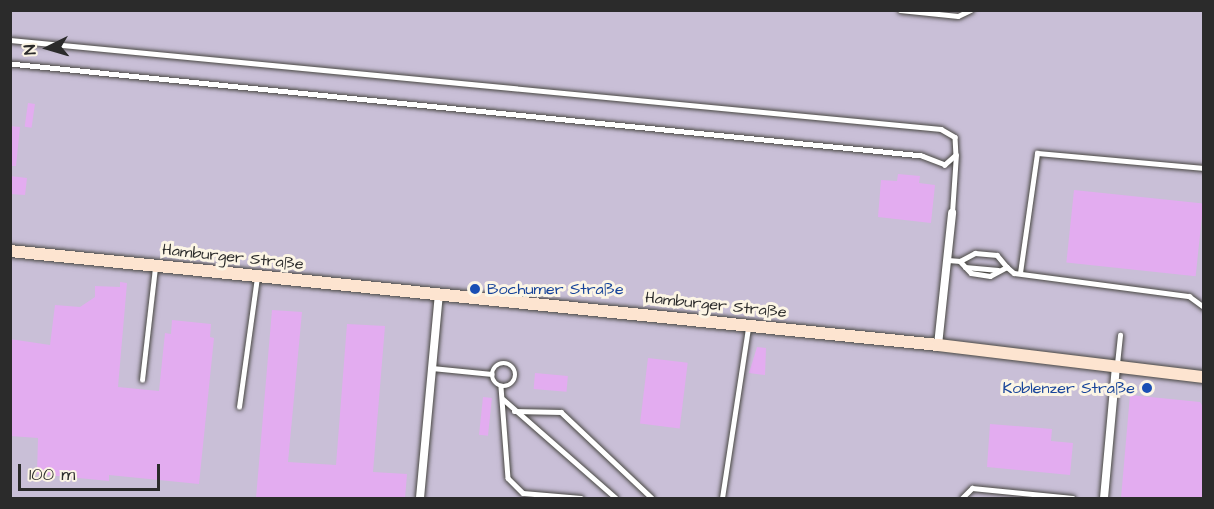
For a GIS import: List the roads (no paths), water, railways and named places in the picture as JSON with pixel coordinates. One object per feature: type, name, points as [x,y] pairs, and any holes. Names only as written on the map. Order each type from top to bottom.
[{"type":"street","points":[[938,345],[952,213]]},
{"type":"street","name":"Hamburger Straße","points":[[10,251],[749,325],[1203,377]]},
{"type":"street","points":[[420,498],[439,294]]},
{"type":"street","points":[[1104,498],[1116,367]]},
{"type":"lane","points":[[900,10],[958,16],[971,10]]},
{"type":"lane","points":[[10,40],[941,129],[955,137],[952,213]]},
{"type":"lane","points":[[10,64],[922,156],[945,165],[956,155]]},
{"type":"lane","points":[[1020,273],[1036,153],[1203,168]]},
{"type":"lane","points":[[948,260],[960,261],[975,252],[997,255],[1007,267],[1020,273],[1189,296],[1203,307]]},
{"type":"lane","points":[[960,261],[971,273],[990,276],[1007,267]]},
{"type":"lane","points":[[142,380],[155,266]]},
{"type":"lane","points":[[239,407],[257,276]]},
{"type":"lane","points":[[722,498],[749,325]]},
{"type":"lane","points":[[1116,367],[1120,335]]},
{"type":"lane","points":[[432,368],[492,374],[504,363],[514,368],[513,384],[501,387]]},
{"type":"lane","points":[[492,374],[501,387],[503,399],[508,478],[523,494],[581,498]]},
{"type":"lane","points":[[503,399],[616,498]]},
{"type":"lane","points":[[514,411],[561,412],[652,498]]},
{"type":"lane","points":[[962,498],[972,488],[1072,498]]},
{"type":"place","name":"Bochumer Straße","points":[[475,289]]},
{"type":"place","name":"Koblenzer Straße","points":[[1147,388]]}]
